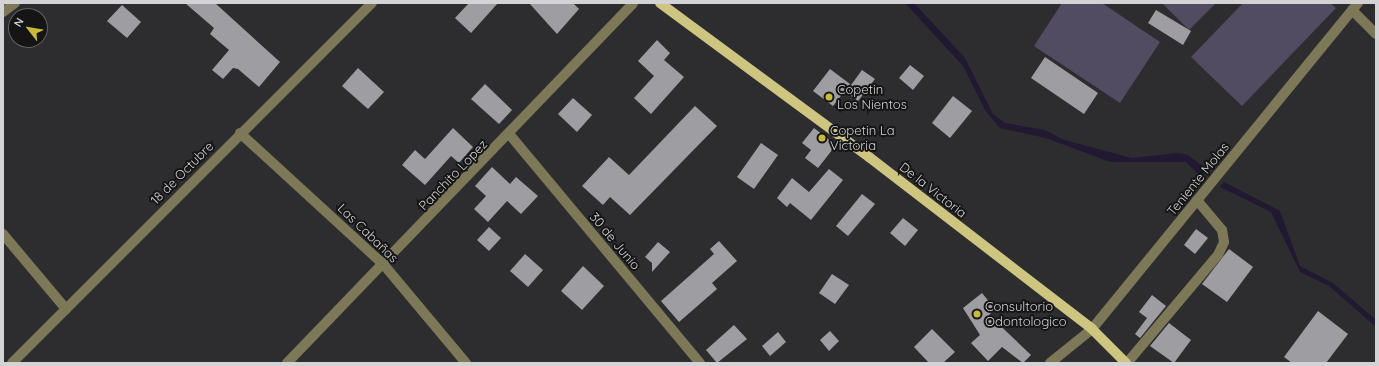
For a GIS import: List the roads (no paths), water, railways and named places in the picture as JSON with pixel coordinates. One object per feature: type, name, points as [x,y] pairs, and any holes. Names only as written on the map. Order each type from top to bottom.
[{"type":"main road","name":"De la Victoria","points":[[660,3],[869,157],[1092,329],[1126,363]]},
{"type":"street","points":[[3,12],[15,3]]},
{"type":"street","name":"18 de Octubre","points":[[12,363],[240,133],[372,3]]},
{"type":"street","name":"Panchito Lopez","points":[[287,363],[510,135],[633,3]]},
{"type":"street","points":[[1355,6],[1376,34]]},
{"type":"street","name":"Teniente Molas","points":[[1050,363],[1092,329],[1355,6]]},
{"type":"street","name":"Las Cabañas","points":[[240,133],[384,265],[466,363]]},
{"type":"street","name":"30 de Junio","points":[[510,135],[700,363]]},
{"type":"street","points":[[1126,363],[1218,255],[1224,242],[1222,230],[1197,200]]},
{"type":"street","points":[[3,234],[66,309]]},
{"type":"place","name":"Copetin Los Nientos","points":[[829,97]]},
{"type":"place","name":"Copetin La Victoria","points":[[822,138]]},
{"type":"place","name":"Consultorio Odontologico","points":[[977,314]]}]
